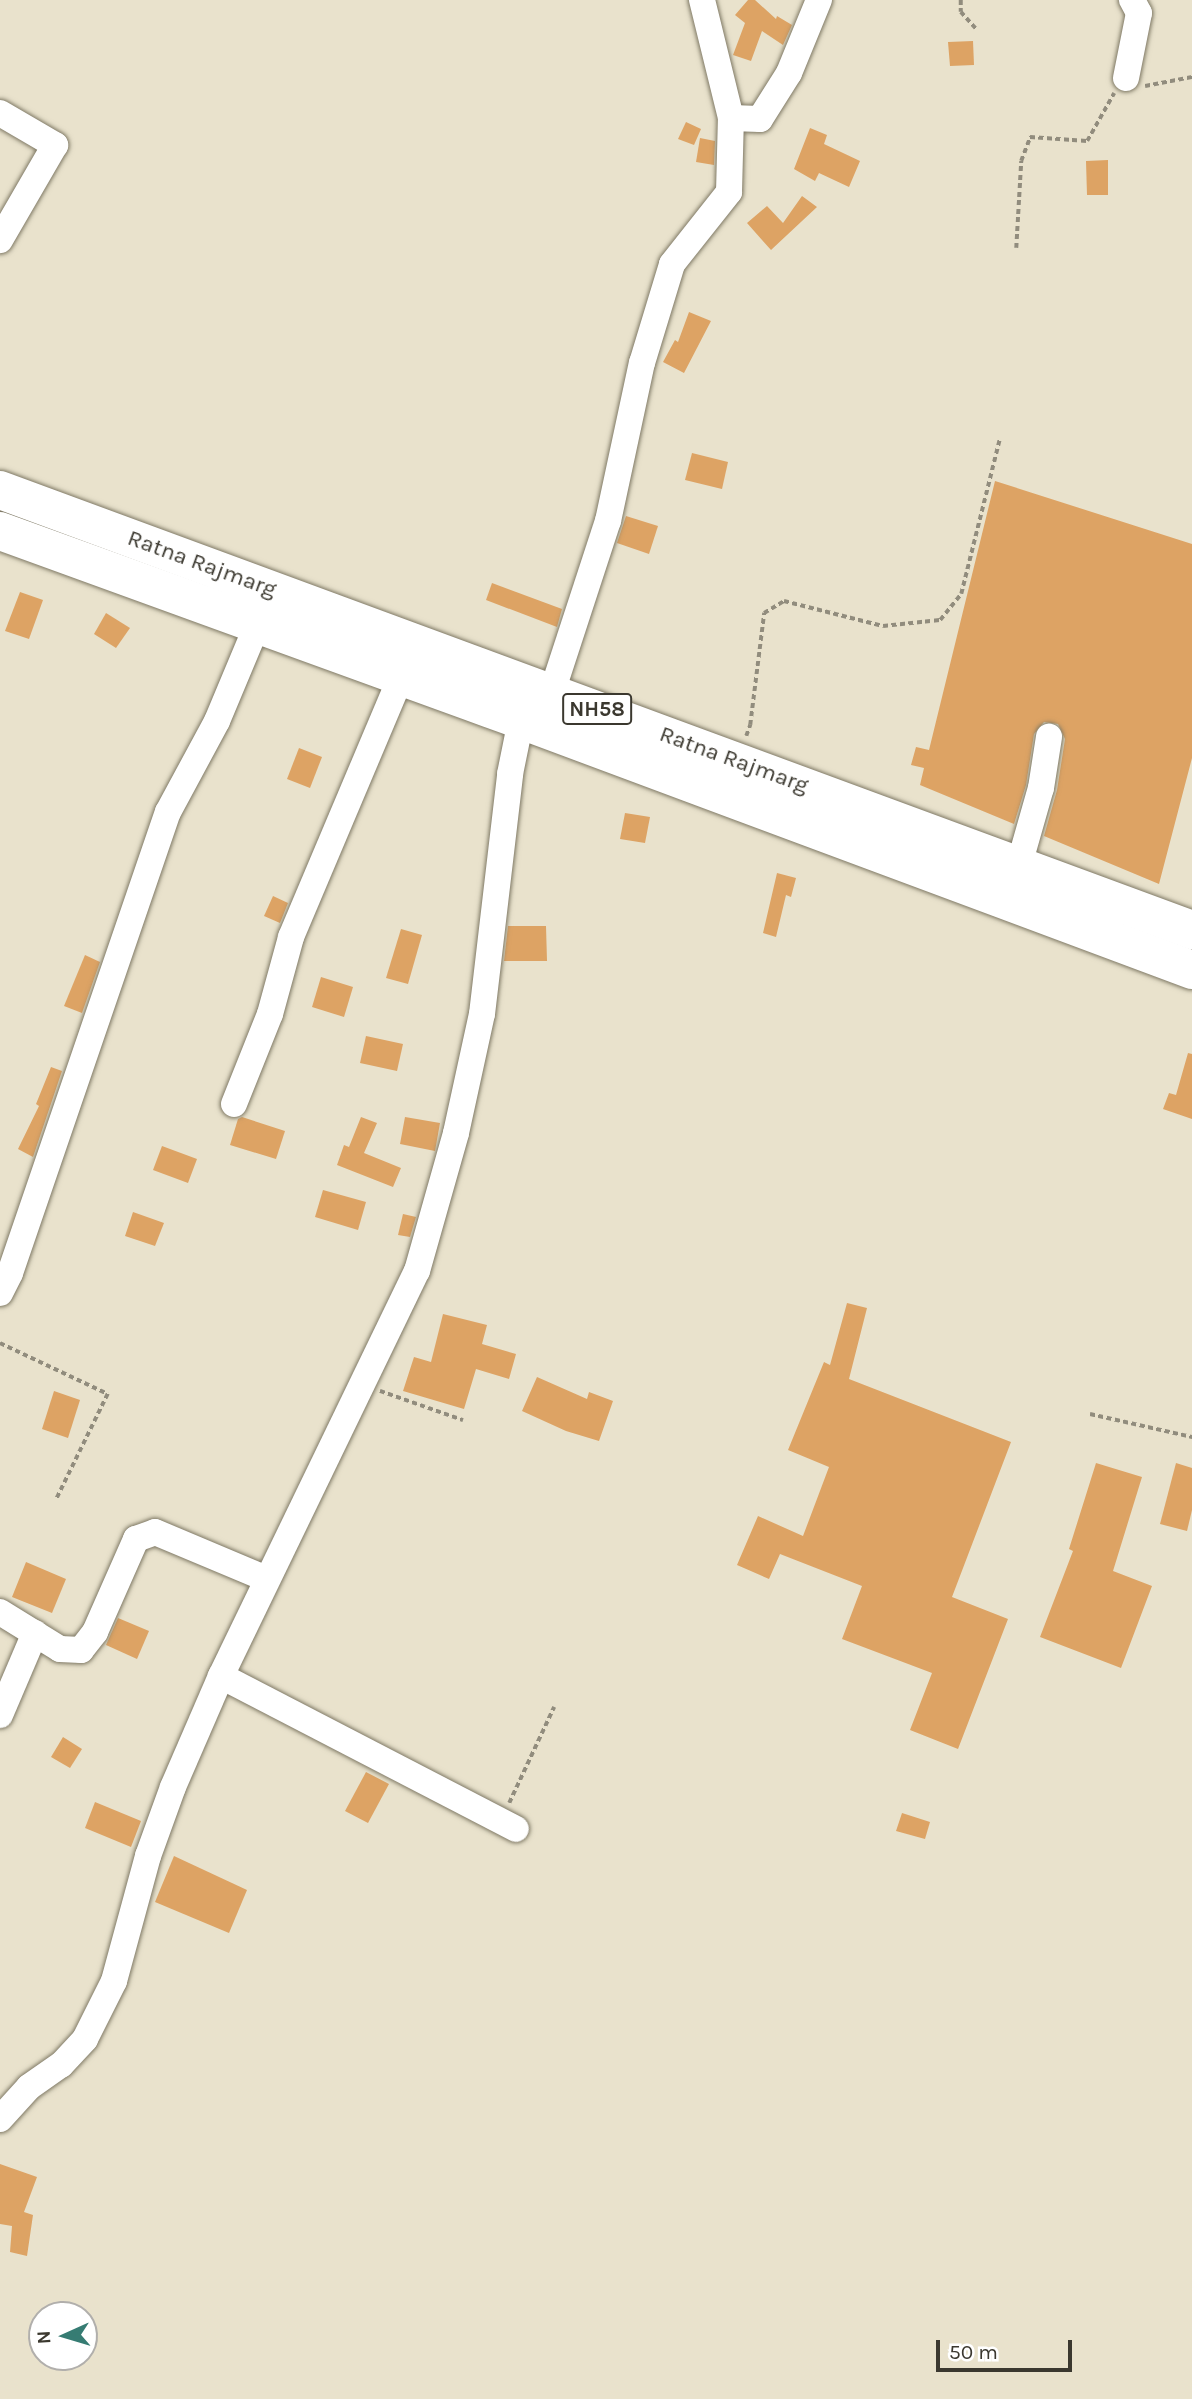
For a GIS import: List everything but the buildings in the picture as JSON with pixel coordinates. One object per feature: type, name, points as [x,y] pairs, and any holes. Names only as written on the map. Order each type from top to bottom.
[{"type":"highway","name":"Ratna Rajmarg","points":[[0,490],[1192,930]]},
{"type":"highway","name":"Ratna Rajmarg","points":[[0,531],[522,720],[1192,970]]},
{"type":"street","points":[[552,692],[608,521],[642,363],[672,264],[729,192],[731,118],[702,0]]},
{"type":"street","points":[[731,118],[760,119],[789,73],[818,0]]},
{"type":"street","points":[[1126,78],[1139,13],[1132,0]]},
{"type":"street","points":[[0,113],[55,145],[0,240]]},
{"type":"street","points":[[0,1293],[10,1273],[168,812],[217,721],[258,623]]},
{"type":"street","points":[[234,1104],[270,1014],[291,937],[401,676]]},
{"type":"street","points":[[0,2119],[29,2087],[61,2065],[85,2039],[114,1981],[148,1856],[220,1676],[417,1271],[456,1133],[482,1014],[510,774],[522,720]]},
{"type":"street","points":[[1019,865],[1041,788],[1049,737]]},
{"type":"street","points":[[0,1612],[60,1649],[81,1650],[95,1632],[136,1539],[155,1532],[267,1579]]},
{"type":"street","points":[[0,1715],[35,1633]]},
{"type":"street","points":[[220,1676],[508,1825]]},
{"type":"path","points":[[961,0],[961,12],[977,30]]},
{"type":"path","points":[[1126,78],[1127,89],[1192,77]]},
{"type":"path","points":[[1016,248],[1021,161],[1030,137],[1087,141],[1105,105],[1126,78]]},
{"type":"path","points":[[734,760],[750,725],[764,613],[784,601],[883,626],[940,620],[961,594],[1000,438]]},
{"type":"path","points":[[0,1343],[108,1394],[57,1498]]},
{"type":"path","points":[[362,1384],[463,1420]]},
{"type":"path","points":[[1090,1414],[1192,1437]]},
{"type":"path","points":[[508,1825],[554,1707]]}]
